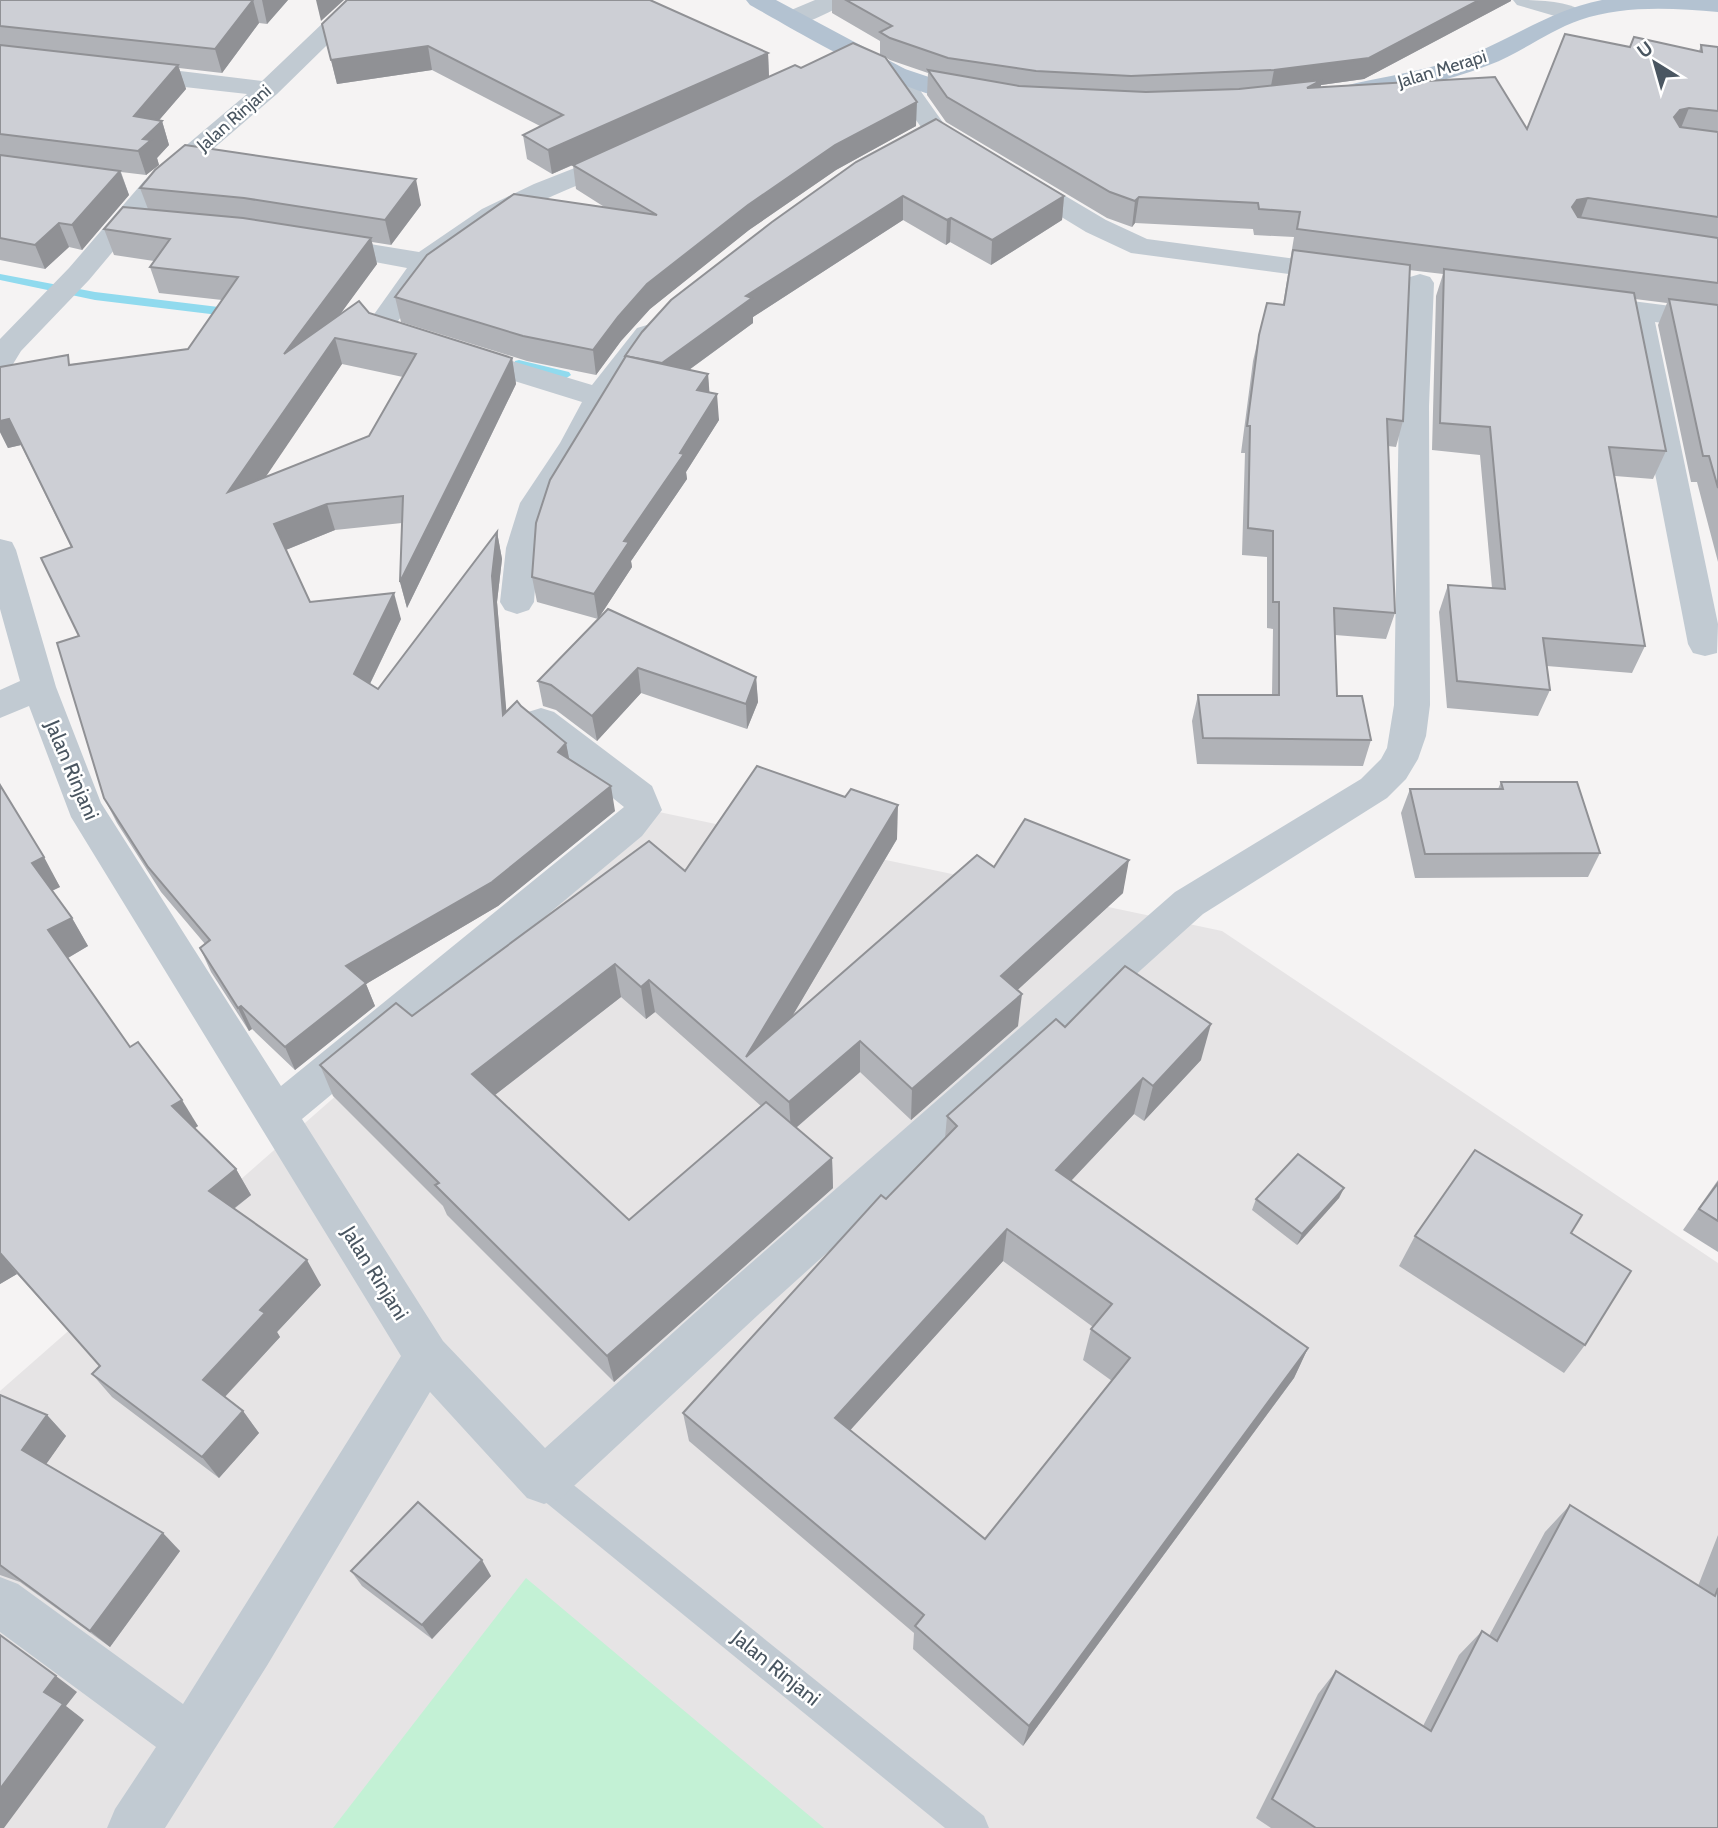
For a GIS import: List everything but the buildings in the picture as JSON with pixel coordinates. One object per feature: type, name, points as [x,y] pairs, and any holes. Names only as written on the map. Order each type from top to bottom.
[{"type":"main road","points":[[758,0],[793,18],[838,56],[936,88],[998,99]]},
{"type":"main road","name":"Jalan Merapi","points":[[1322,96],[1411,80],[1471,64],[1572,14],[1608,4],[1650,0],[1718,5]]},
{"type":"street","name":"Jalan Rinjani","points":[[3,353],[79,274],[140,222],[153,187],[268,89],[345,18],[360,0]]},
{"type":"street","points":[[793,18],[835,0]]},
{"type":"street","points":[[1525,0],[1572,14]]},
{"type":"street","points":[[107,71],[268,89]]},
{"type":"street","points":[[544,1481],[752,1290],[1189,903],[1361,799],[1387,779],[1404,755],[1412,719],[1414,406],[1407,281],[1141,247],[924,135],[896,74]]},
{"type":"street","points":[[599,397],[386,331],[383,328],[384,320],[421,272],[421,264],[453,236],[490,214],[646,146]]},
{"type":"street","points":[[126,183],[153,187]]},
{"type":"street","points":[[291,240],[410,258],[421,264]]},
{"type":"street","points":[[1556,300],[1718,321]]},
{"type":"street","points":[[1638,310],[1705,644]]},
{"type":"street","points":[[517,602],[522,548],[536,503],[575,443],[599,397],[633,349],[662,317]]},
{"type":"street","name":"Jalan Rinjani","points":[[0,550],[39,687],[83,807],[427,1356],[544,1481]]},
{"type":"street","points":[[0,705],[39,687]]},
{"type":"street","points":[[276,1115],[629,826],[644,810],[639,796],[541,721]]},
{"type":"street","points":[[134,1828],[427,1356]]},
{"type":"street","points":[[0,1602],[190,1740]]},
{"type":"lane","name":"Jalan Rinjani","points":[[544,1481],[972,1828]]},
{"type":"shaded area","points":[[659,812],[1222,931],[1718,1263],[1718,1828],[0,1828],[0,1391]]},
{"type":"green space","points":[[526,1578],[824,1828],[333,1828]]},
{"type":"waterway","points":[[0,277],[95,296],[235,313]]},
{"type":"waterway","points":[[519,364],[565,375]]}]
